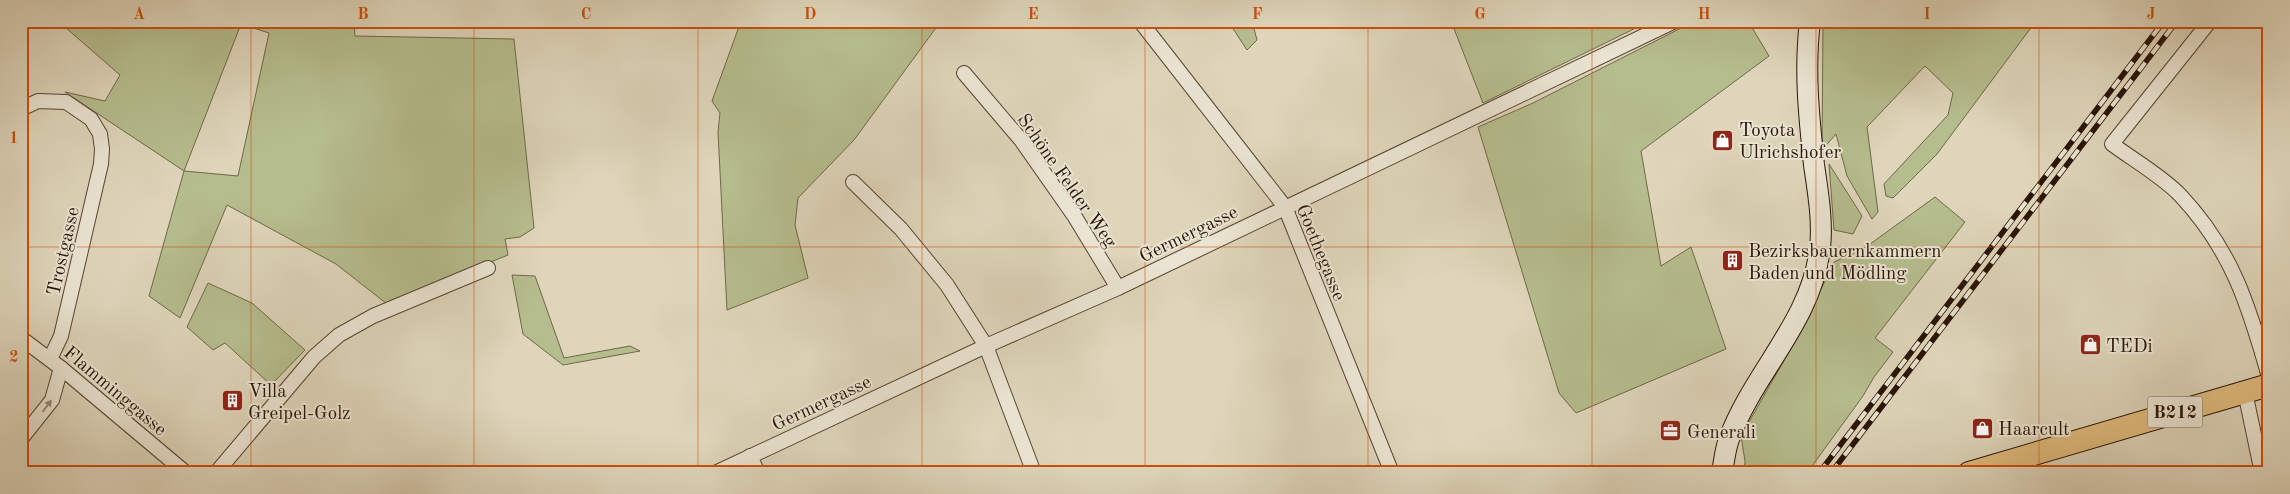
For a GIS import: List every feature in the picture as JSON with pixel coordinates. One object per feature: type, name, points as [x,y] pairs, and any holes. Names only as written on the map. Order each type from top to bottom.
[{"type":"main road","points":[[1722,473],[1729,440],[1744,407],[1794,324],[1812,284],[1820,249],[1820,210],[1807,98],[1806,55],[1810,21]]},
{"type":"main road","name":"B212","points":[[1970,473],[2269,385]]},
{"type":"street","name":"Goethegasse","points":[[1140,21],[1285,207],[1392,473]]},
{"type":"street","name":"Germergasse","points":[[715,473],[986,346],[1118,288],[1675,21]]},
{"type":"street","points":[[2210,21],[2112,144],[2179,194],[2217,241],[2233,270],[2251,312],[2269,378]]},
{"type":"street","name":"Schöne Felder Weg","points":[[964,73],[1021,140],[1075,217],[1118,288]]},
{"type":"street","name":"Trostgasse","points":[[21,109],[38,101],[66,102],[90,119],[100,134],[102,149],[101,164],[61,336],[52,400],[21,439]]},
{"type":"street","points":[[853,182],[901,229],[947,285],[986,346],[1034,473]]},
{"type":"street","points":[[216,473],[314,357],[339,335],[372,316],[488,268]]},
{"type":"street","name":"Flamminggasse","points":[[21,338],[56,363],[186,473]]},
{"type":"street","points":[[2245,392],[2262,473]]},
{"type":"street","points":[[750,456],[758,473]]},
{"type":"green space","points":[[58,21],[354,21],[355,36],[514,39],[534,228],[520,237],[505,239],[508,255],[387,304],[336,264],[227,205],[180,318],[149,296],[184,171],[65,92],[105,101],[120,75]],"holes":[[[241,24],[269,33],[238,176],[184,171]]]},
{"type":"green space","points":[[741,21],[941,21],[854,140],[798,198],[795,225],[808,278],[727,310],[718,132],[720,113],[712,101]]},
{"type":"green space","points":[[1228,21],[1252,21],[1257,40],[1247,50]]},
{"type":"green space","points":[[1451,21],[1650,21],[1483,103]]},
{"type":"green space","points":[[1695,21],[1748,21],[1769,56],[1641,151],[1661,266],[1691,247],[1726,349],[1576,413],[1559,393],[1478,127],[1533,103]]},
{"type":"green space","points":[[1823,21],[2036,21],[1937,154],[1893,198],[1886,196],[1884,184],[1948,115],[1953,93],[1925,66],[1867,127],[1878,212],[1872,219],[1847,176],[1836,134],[1822,150]]},
{"type":"green space","points":[[1829,164],[1862,216],[1853,234],[1834,230]]},
{"type":"green space","points":[[1935,197],[1965,222],[1875,338],[1893,352],[1874,377],[1863,396],[1807,473],[1744,473],[1745,461],[1741,436],[1803,327],[1834,262],[1866,247]]},
{"type":"green space","points":[[512,275],[535,276],[564,358],[630,346],[640,351],[563,365],[523,334]]},
{"type":"green space","points":[[208,283],[252,303],[305,350],[271,385],[225,343],[213,350],[187,327]]},
{"type":"railway","points":[[1819,473],[2164,21]]},
{"type":"railway","points":[[1831,473],[2177,21]]},
{"type":"place","name":"Toyota Ulrichshofer","points":[[1723,140]]},
{"type":"place","name":"Bezirksbauernkammern Baden und Mödling","points":[[1732,261]]},
{"type":"place","name":"TEDi","points":[[2090,345]]},
{"type":"place","name":"Villa Greipel-Golz","points":[[232,401]]},
{"type":"place","name":"Haarcult","points":[[1982,428]]},
{"type":"place","name":"Generali","points":[[1671,431]]}]
